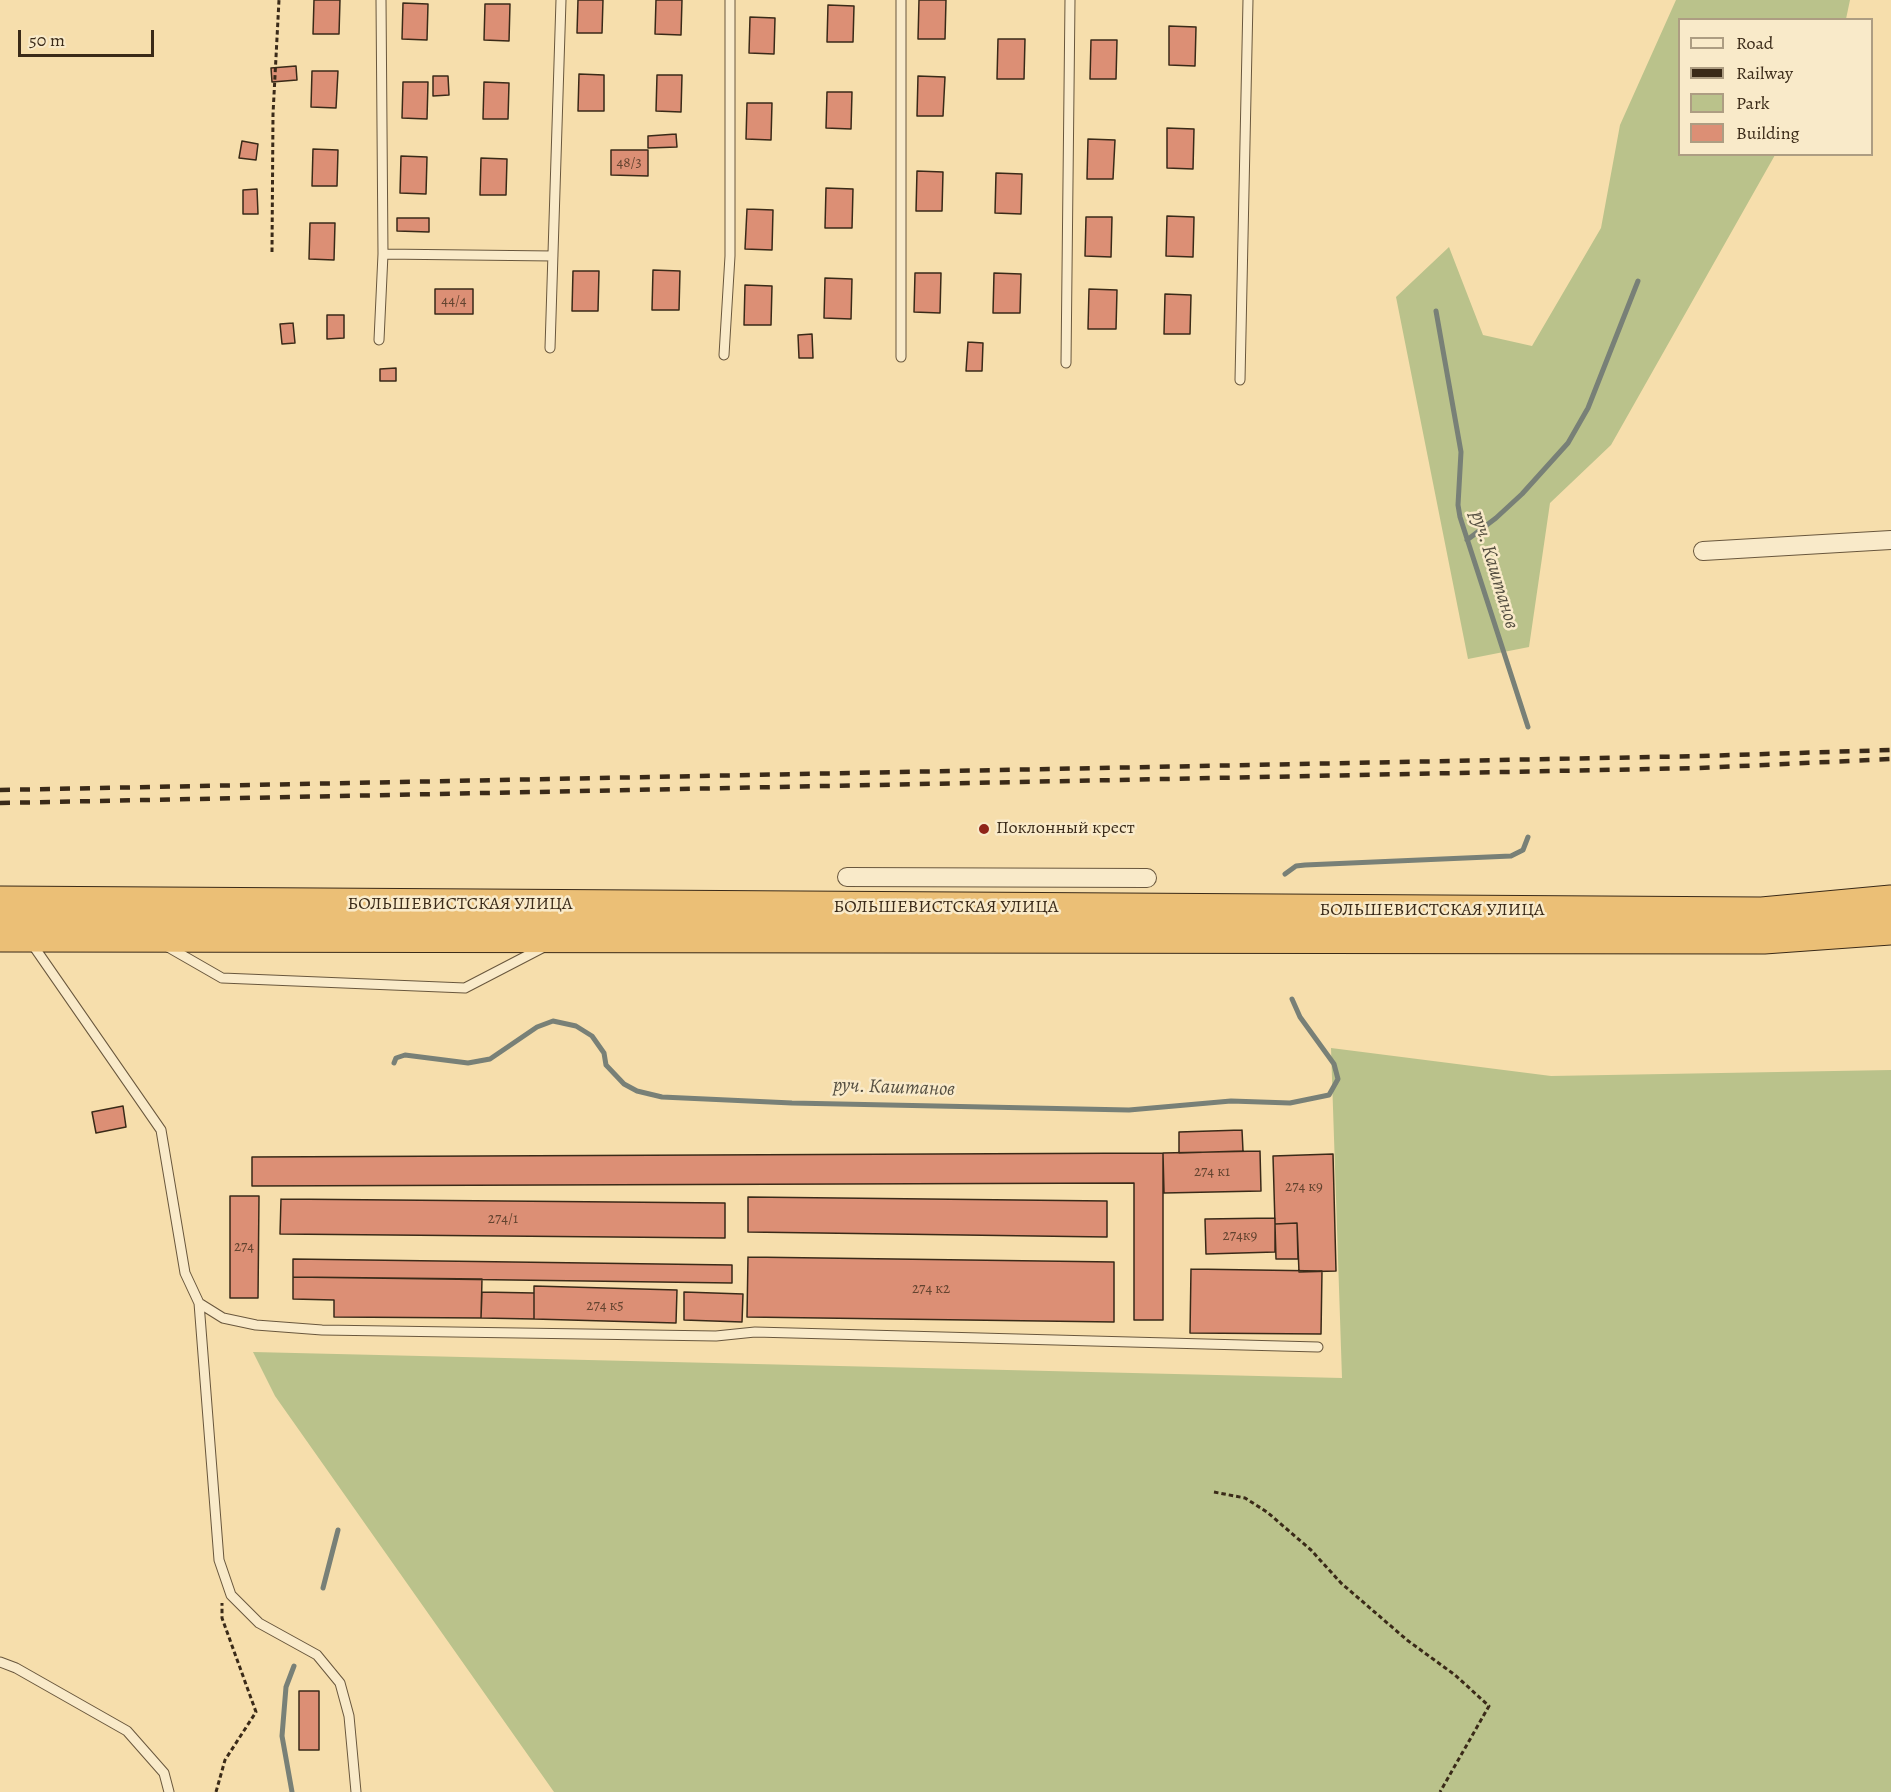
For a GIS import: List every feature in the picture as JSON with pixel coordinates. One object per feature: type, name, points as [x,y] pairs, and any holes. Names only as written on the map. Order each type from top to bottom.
[{"type":"highway","name":"БОЛЬШЕВИСТСКАЯ УЛИЦА","points":[[0,903],[1762,914],[1891,902]]},
{"type":"highway","name":"БОЛЬШЕВИСТСКАЯ УЛИЦА","points":[[13,935],[1764,937],[1891,928]]},
{"type":"street","points":[[1703,551],[1891,540]]},
{"type":"street","points":[[847,877],[1147,878]]},
{"type":"lane","points":[[379,340],[383,254],[381,0]]},
{"type":"lane","points":[[550,348],[561,0]]},
{"type":"lane","points":[[724,355],[730,256],[730,0]]},
{"type":"lane","points":[[901,0],[901,357]]},
{"type":"lane","points":[[1066,363],[1070,0]]},
{"type":"lane","points":[[1240,380],[1248,0]]},
{"type":"lane","points":[[383,254],[553,256]]},
{"type":"lane","points":[[13,935],[161,1130],[185,1273],[199,1303],[219,1560],[231,1595],[258,1623],[317,1655],[340,1683],[349,1716],[356,1792]]},
{"type":"lane","points":[[148,935],[222,978],[465,988],[566,936]]},
{"type":"lane","points":[[199,1303],[222,1318],[256,1325],[322,1330],[716,1336],[755,1332],[1318,1347]]},
{"type":"lane","points":[[0,1662],[16,1668],[127,1731],[164,1773],[169,1792]]},
{"type":"path","points":[[272,252],[273,114],[279,0]]},
{"type":"path","points":[[1214,1492],[1245,1498],[1267,1512],[1407,1640],[1455,1675],[1489,1706],[1440,1792]]},
{"type":"path","points":[[216,1792],[225,1761],[256,1712],[222,1618],[222,1570]]},
{"type":"green space","points":[[1676,0],[1850,0],[1846,18],[1678,18],[1678,156],[1774,156],[1611,445],[1550,503],[1529,647],[1468,659],[1396,297],[1449,247],[1483,335],[1532,346],[1601,228],[1620,125]]},
{"type":"green space","points":[[1331,1048],[1551,1076],[1891,1070],[1891,1792],[554,1792],[275,1396],[253,1352],[1342,1378]]},
{"type":"building","points":[[314,0],[340,0],[339,34],[313,34]]},
{"type":"building","points":[[578,0],[603,0],[602,33],[577,33]]},
{"type":"building","points":[[656,0],[682,0],[681,35],[655,34]]},
{"type":"building","points":[[919,0],[946,0],[945,39],[918,39]]},
{"type":"building","points":[[403,3],[428,4],[427,40],[402,39]]},
{"type":"building","points":[[485,4],[510,4],[509,41],[484,40]]},
{"type":"building","points":[[828,5],[854,6],[853,42],[827,42]]},
{"type":"building","points":[[750,17],[775,18],[774,54],[749,53]]},
{"type":"building","points":[[1169,26],[1196,27],[1195,66],[1169,65]]},
{"type":"building","points":[[998,39],[1025,39],[1024,79],[997,79]]},
{"type":"building","points":[[1091,40],[1117,40],[1116,79],[1090,79]]},
{"type":"building","points":[[296,66],[297,80],[272,82],[271,68]]},
{"type":"building","points":[[312,71],[338,71],[336,108],[311,107]]},
{"type":"building","points":[[579,74],[604,75],[604,111],[578,111]]},
{"type":"building","points":[[657,75],[682,75],[681,112],[656,111]]},
{"type":"building","points":[[433,76],[448,76],[449,95],[433,96]]},
{"type":"building","points":[[918,76],[945,77],[943,116],[917,116]]},
{"type":"building","points":[[403,82],[428,82],[427,119],[402,118]]},
{"type":"building","points":[[484,82],[509,83],[508,119],[483,119]]},
{"type":"building","points":[[827,92],[852,92],[851,129],[826,128]]},
{"type":"building","points":[[747,103],[772,103],[771,140],[746,139]]},
{"type":"building","points":[[1167,128],[1194,129],[1193,169],[1167,168]]},
{"type":"building","points":[[676,134],[677,147],[648,148],[648,136]]},
{"type":"building","points":[[1088,139],[1115,140],[1113,179],[1087,179]]},
{"type":"building","points":[[242,141],[258,144],[256,160],[239,158]]},
{"type":"building","points":[[313,149],[338,150],[337,186],[312,186]]},
{"type":"building","points":[[611,150],[648,150],[648,176],[611,175]]},
{"type":"building","points":[[401,156],[427,157],[426,194],[400,193]]},
{"type":"building","points":[[481,158],[507,159],[506,195],[480,195]]},
{"type":"building","points":[[917,171],[943,172],[942,211],[916,211]]},
{"type":"building","points":[[996,173],[1022,174],[1021,214],[995,213]]},
{"type":"building","points":[[826,188],[853,189],[852,228],[825,228]]},
{"type":"building","points":[[257,189],[258,214],[243,214],[243,190]]},
{"type":"building","points":[[747,209],[773,210],[772,250],[745,249]]},
{"type":"building","points":[[1167,216],[1194,217],[1193,257],[1166,256]]},
{"type":"building","points":[[1086,217],[1112,217],[1111,257],[1085,256]]},
{"type":"building","points":[[397,218],[429,218],[429,232],[397,231]]},
{"type":"building","points":[[310,223],[335,223],[334,260],[309,259]]},
{"type":"building","points":[[653,270],[680,271],[679,310],[652,310]]},
{"type":"building","points":[[573,271],[599,271],[598,311],[572,311]]},
{"type":"building","points":[[915,273],[941,273],[940,313],[914,312]]},
{"type":"building","points":[[994,273],[1021,274],[1020,313],[993,313]]},
{"type":"building","points":[[825,278],[852,279],[851,319],[824,318]]},
{"type":"building","points":[[745,285],[772,286],[771,325],[744,325]]},
{"type":"building","points":[[435,289],[473,289],[473,314],[435,314]]},
{"type":"building","points":[[1089,289],[1117,290],[1116,329],[1088,329]]},
{"type":"building","points":[[1165,294],[1191,295],[1190,334],[1164,334]]},
{"type":"building","points":[[327,315],[344,315],[344,338],[327,339]]},
{"type":"building","points":[[293,323],[295,343],[282,344],[280,324]]},
{"type":"building","points":[[812,334],[813,358],[799,358],[798,335]]},
{"type":"building","points":[[968,342],[983,343],[982,371],[966,371]]},
{"type":"building","points":[[396,368],[396,381],[380,381],[380,369]]},
{"type":"building","points":[[123,1106],[126,1127],[96,1133],[92,1112]]},
{"type":"building","points":[[1242,1130],[1243,1151],[1179,1153],[1179,1132]]},
{"type":"building","points":[[1260,1151],[1261,1191],[1164,1193],[1163,1153]]},
{"type":"building","points":[[1163,1153],[1163,1320],[1134,1320],[1134,1183],[252,1186],[252,1157]]},
{"type":"building","points":[[1333,1154],[1336,1271],[1299,1272],[1297,1223],[1275,1224],[1273,1156]]},
{"type":"building","points":[[230,1196],[259,1196],[258,1298],[230,1298]]},
{"type":"building","points":[[748,1197],[1107,1201],[1107,1237],[748,1232]]},
{"type":"building","points":[[281,1199],[725,1203],[725,1238],[280,1234]]},
{"type":"building","points":[[1275,1218],[1275,1252],[1206,1254],[1205,1219]]},
{"type":"building","points":[[1297,1223],[1298,1259],[1276,1259],[1275,1224]]},
{"type":"building","points":[[748,1257],[1114,1262],[1114,1322],[747,1317]]},
{"type":"building","points":[[293,1259],[732,1265],[732,1283],[293,1277]]},
{"type":"building","points":[[1191,1269],[1322,1271],[1321,1334],[1190,1333]]},
{"type":"building","points":[[293,1277],[482,1279],[481,1318],[334,1317],[334,1300],[293,1299]]},
{"type":"building","points":[[534,1286],[677,1290],[676,1323],[534,1319]]},
{"type":"building","points":[[482,1292],[534,1293],[534,1319],[481,1318]]},
{"type":"building","points":[[684,1292],[743,1294],[742,1322],[684,1320]]},
{"type":"building","points":[[299,1691],[319,1691],[319,1750],[299,1750]]},
{"type":"waterway","points":[[1467,540],[1522,494],[1568,443],[1588,408],[1638,281]]},
{"type":"waterway","name":"руч. Каштанов","points":[[1436,311],[1461,452],[1458,505],[1460,517],[1528,727]]},
{"type":"waterway","name":"руч. Каштанов","points":[[1285,874],[1296,866],[1305,865],[1511,856],[1523,850],[1528,837]]},
{"type":"waterway","name":"руч. Каштанов","points":[[394,1063],[396,1058],[405,1055],[468,1063],[490,1059],[537,1027],[553,1021],[576,1026],[592,1036],[604,1053],[606,1065],[624,1084],[637,1091],[662,1097],[792,1103],[1129,1110],[1231,1101],[1290,1103],[1329,1095],[1338,1079],[1334,1064],[1300,1017],[1292,999]]},
{"type":"waterway","points":[[323,1588],[338,1530]]},
{"type":"waterway","name":"руч. Каштанов","points":[[292,1792],[282,1736],[286,1687],[294,1666]]},
{"type":"railway","points":[[0,790],[1701,756],[1891,750]]},
{"type":"railway","points":[[0,803],[1699,768],[1891,759]]},
{"type":"place","name":"Поклонный крест","points":[[984,829]]}]
